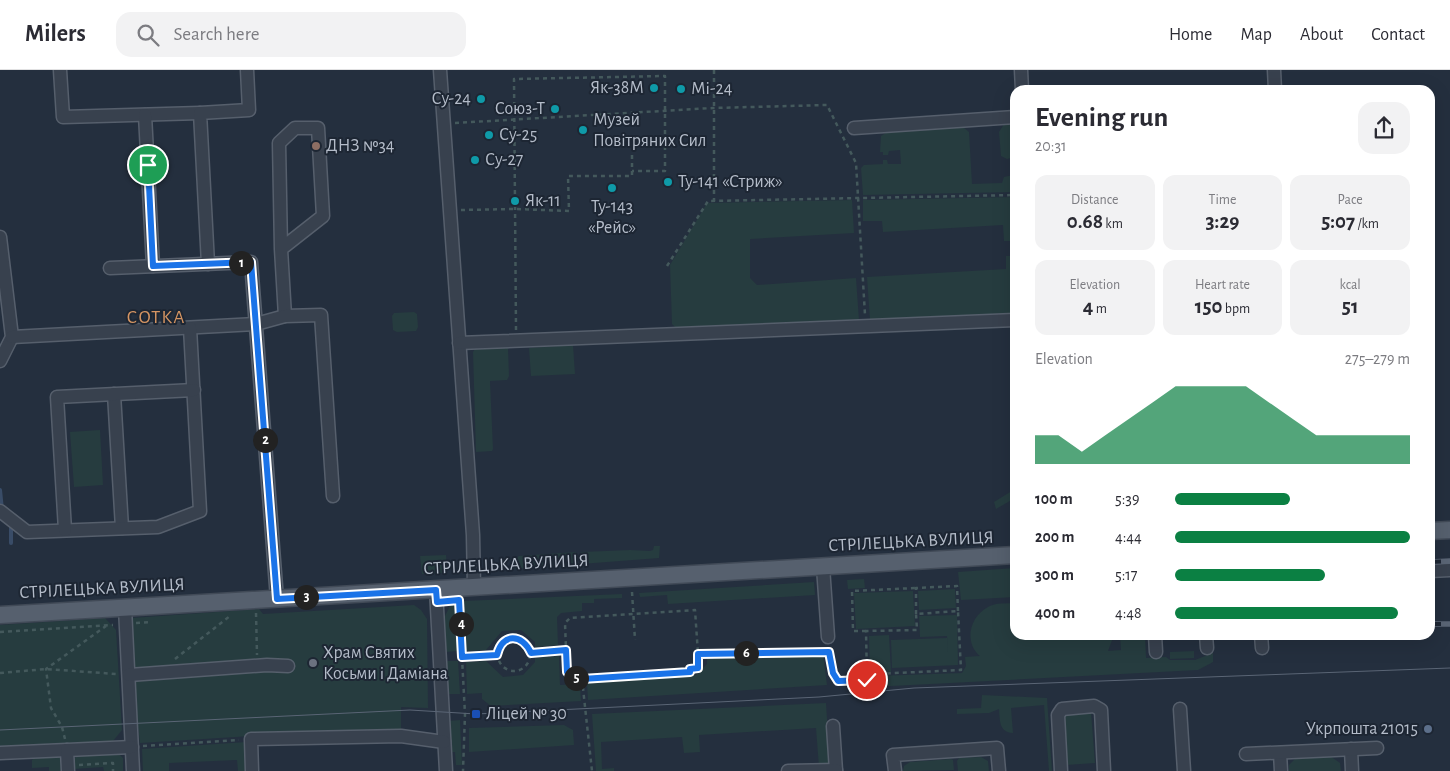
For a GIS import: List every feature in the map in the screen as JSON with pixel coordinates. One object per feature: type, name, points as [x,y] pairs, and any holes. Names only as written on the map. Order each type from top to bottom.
[{"type":"main road","points":[[1435,531],[1450,530]]},
{"type":"main road","name":"СТРІЛЕЦЬКА ВУЛИЦЯ","points":[[0,615],[125,616],[277,599],[437,596],[474,587],[1010,555]]},
{"type":"street","points":[[60,70],[62,118],[249,110],[247,70]]},
{"type":"street","points":[[440,70],[473,535],[474,587]]},
{"type":"street","points":[[1021,70],[1022,85]]},
{"type":"street","points":[[1274,70],[1275,85]]},
{"type":"street","points":[[200,113],[208,264]]},
{"type":"street","points":[[145,115],[153,266]]},
{"type":"street","points":[[854,128],[1010,117]]},
{"type":"street","points":[[281,249],[324,216],[318,128],[295,128],[279,143],[281,249],[285,316]]},
{"type":"street","points":[[0,237],[12,337],[0,361]]},
{"type":"street","points":[[110,268],[251,262],[277,599]]},
{"type":"street","points":[[12,337],[256,324],[285,316],[321,315],[333,496]]},
{"type":"street","points":[[459,342],[1010,320]]},
{"type":"street","points":[[0,511],[27,532],[158,526],[200,511],[190,328]]},
{"type":"street","points":[[65,530],[57,397],[194,390]]},
{"type":"street","points":[[114,394],[122,528]]},
{"type":"street","points":[[823,567],[828,637]]},
{"type":"street","points":[[1435,571],[1450,570]]},
{"type":"street","points":[[437,596],[446,771]]},
{"type":"street","points":[[125,616],[133,771]]},
{"type":"street","points":[[1155,640],[1156,652]]},
{"type":"street","points":[[128,675],[258,666],[288,666]]},
{"type":"street","points":[[1061,771],[1058,715],[1062,708],[1094,706],[1101,710],[1104,771]]},
{"type":"street","points":[[1180,709],[1184,771]]},
{"type":"street","points":[[788,771],[836,771],[833,726]]},
{"type":"street","points":[[252,771],[251,739],[401,736],[444,742]]},
{"type":"street","points":[[0,753],[132,746]]},
{"type":"street","points":[[895,771],[893,755],[997,748],[999,771]]},
{"type":"street","points":[[1246,754],[1377,748]]},
{"type":"street","points":[[1351,749],[1352,771]]},
{"type":"street","points":[[67,750],[68,768]]},
{"type":"street","points":[[1280,753],[1281,771]]},
{"type":"path","points":[[714,70],[714,201]]},
{"type":"path","points":[[516,341],[514,79],[665,76],[665,171],[632,172]]},
{"type":"path","points":[[444,124],[713,108],[827,105],[856,163],[866,326]]},
{"type":"path","points":[[450,210],[515,209],[569,211],[568,176],[632,176],[632,151]]},
{"type":"path","points":[[667,266],[708,201],[1010,195]]},
{"type":"path","points":[[698,654],[829,652],[833,673],[838,681],[867,680],[874,674],[961,670],[957,586],[852,591],[853,631],[918,630],[916,588]]},
{"type":"path","points":[[632,592],[635,640]]},
{"type":"path","points":[[437,596],[459,600],[465,714],[463,771]]},
{"type":"path","points":[[695,610],[697,640],[698,668],[690,669],[690,672],[582,679],[572,677],[567,672],[565,623],[570,618],[695,610]]},
{"type":"path","points":[[916,614],[958,611]]},
{"type":"path","points":[[256,613],[258,666]]},
{"type":"path","points":[[156,673],[231,615]]},
{"type":"path","points":[[46,669],[107,625],[125,616]]},
{"type":"path","points":[[0,632],[107,625]]},
{"type":"path","points":[[866,631],[867,680]]},
{"type":"path","points":[[517,638],[527,643],[531,653],[525,667],[521,670],[511,671],[502,666],[497,655],[499,647],[506,639],[517,638]]},
{"type":"path","points":[[692,639],[697,640]]},
{"type":"path","points":[[531,653],[566,650]]},
{"type":"path","points":[[462,657],[497,655]]},
{"type":"path","points":[[46,669],[50,708],[62,727],[67,750]]},
{"type":"path","points":[[0,673],[46,669],[128,675]]},
{"type":"path","points":[[582,679],[592,771]]},
{"type":"path","points":[[132,746],[251,739]]},
{"type":"path","points":[[68,768],[113,763],[113,771]]},
{"type":"green space","points":[[1004,124],[1010,124],[1010,158],[1001,156],[999,132]]},
{"type":"green space","points":[[963,127],[969,132],[972,184],[1002,183],[1004,177],[1010,176],[1010,192],[863,195],[861,168],[864,165],[883,164],[883,160],[887,160],[888,164],[901,164],[900,150],[889,151],[888,155],[883,155],[883,152],[880,152],[881,136],[892,131]]},
{"type":"green space","points":[[1010,197],[1010,241],[1004,241],[1003,225],[883,232],[882,221],[863,221],[863,200]]},
{"type":"green space","points":[[852,200],[854,233],[750,239],[750,278],[757,285],[856,278],[859,320],[678,330],[672,324],[670,265],[707,203]]},
{"type":"green space","points":[[1006,256],[1010,256],[1010,314],[870,320],[867,277],[1006,269]]},
{"type":"green space","points":[[414,312],[417,314],[418,327],[416,331],[397,332],[393,330],[392,316],[394,313]]},
{"type":"green space","points":[[573,345],[575,374],[531,376],[529,348]]},
{"type":"green space","points":[[508,348],[509,376],[507,380],[490,381],[493,449],[492,451],[476,452],[473,352],[475,349]]},
{"type":"green space","points":[[100,430],[103,485],[74,487],[70,432]]},
{"type":"green space","points":[[1010,492],[1010,501],[996,509],[994,502]]},
{"type":"green space","points":[[654,546],[660,546],[659,558],[581,564],[581,552],[650,551],[653,550]]},
{"type":"green space","points":[[576,552],[577,564],[512,569],[512,561],[519,556]]},
{"type":"green space","points":[[446,555],[447,567],[445,573],[422,574],[420,556]]},
{"type":"green space","points":[[1010,568],[1010,597],[961,600],[958,572]]},
{"type":"green space","points":[[864,579],[865,588],[848,589],[847,580]]},
{"type":"green space","points":[[814,582],[815,595],[668,604],[667,595],[640,597],[639,593]]},
{"type":"green space","points":[[955,589],[956,608],[919,610],[918,591]]},
{"type":"green space","points":[[913,591],[915,626],[856,629],[854,593]]},
{"type":"green space","points":[[622,594],[622,598],[594,599],[594,603],[582,603],[582,611],[561,613],[557,617],[558,645],[535,647],[535,642],[521,630],[502,631],[486,650],[466,651],[464,601]]},
{"type":"green space","points":[[1010,603],[1010,640],[1112,640],[1108,651],[1121,650],[1120,640],[1145,640],[1146,658],[1166,657],[1170,660],[1195,660],[1213,653],[1213,662],[1198,670],[872,687],[871,681],[875,676],[962,673],[966,666],[965,657],[980,656],[975,651],[970,637],[976,617],[991,605]]},
{"type":"green space","points":[[451,604],[456,604],[458,651],[445,652],[443,620]]},
{"type":"green space","points":[[414,605],[421,610],[427,619],[428,708],[401,707],[401,732],[251,736],[140,743],[131,618],[259,609],[263,614]]},
{"type":"green space","points":[[957,615],[958,665],[892,668],[891,640],[947,638],[948,656],[947,636],[920,637],[919,616]]},
{"type":"green space","points":[[105,618],[116,630],[122,730],[113,741],[0,746],[0,625]]},
{"type":"green space","points":[[889,635],[891,672],[870,672],[869,636]]},
{"type":"green space","points":[[1194,651],[1194,658],[1170,659],[1170,652]]},
{"type":"green space","points":[[823,653],[827,685],[588,700],[587,683],[696,675],[707,664],[707,657]]},
{"type":"green space","points":[[559,656],[560,685],[580,684],[581,701],[491,706],[482,699],[482,693],[467,694],[466,662],[486,661],[503,677],[523,675],[535,662],[535,658]]},
{"type":"green space","points":[[445,661],[458,661],[460,694],[448,694]]},
{"type":"green space","points":[[982,695],[1047,698],[1052,771],[1049,771],[1044,705],[1011,708],[1013,733],[1005,731],[1001,725],[999,709],[989,713],[957,714],[957,709],[981,708]]},
{"type":"green space","points":[[826,703],[830,766],[819,767],[816,728],[699,735],[700,752],[684,753],[682,737],[601,742],[602,769],[614,768],[614,771],[596,771],[592,714]]},
{"type":"green space","points":[[1091,712],[1095,763],[1066,765],[1062,714]]},
{"type":"green space","points":[[460,720],[462,765],[456,765],[455,752],[449,752],[448,721]]},
{"type":"green space","points":[[564,725],[573,730],[574,745],[469,752],[469,728]]},
{"type":"green space","points":[[247,742],[248,771],[238,771],[237,760],[169,763],[169,771],[143,771],[142,749]]},
{"type":"green space","points":[[114,749],[123,758],[123,771],[104,771],[103,767],[73,769],[73,760],[82,751]]},
{"type":"green space","points":[[61,752],[62,771],[49,771],[49,767],[32,768],[32,760],[38,753]]},
{"type":"green space","points":[[1330,756],[1340,763],[1341,771],[1289,771],[1289,765],[1295,759]]},
{"type":"green space","points":[[981,757],[988,761],[989,771],[958,771],[957,761],[959,758]]},
{"type":"green space","points":[[953,760],[954,770],[903,771],[904,766],[910,762]]},
{"type":"waterway","points":[[0,490],[2,510]]},
{"type":"waterway","points":[[11,523],[11,543]]},
{"type":"tram line","points":[[0,730],[410,710],[476,714],[819,697],[914,688],[1450,668]]},
{"type":"railway","points":[[1435,562],[1450,561]]},
{"type":"railway","points":[[1435,624],[1450,624]]},
{"type":"place","name":"Як-38М","points":[[654,88]]},
{"type":"place","name":"Мі-24","points":[[681,89]]},
{"type":"place","name":"Су-24","points":[[481,99]]},
{"type":"place","name":"Союз-Т","points":[[555,109]]},
{"type":"place","name":"Музей Повітряних Сил","points":[[583,130]]},
{"type":"place","name":"Су-25","points":[[489,135]]},
{"type":"place","name":"ДНЗ №34","points":[[316,146]]},
{"type":"place","name":"Су-27","points":[[475,160]]},
{"type":"place","name":"Ту-141 «Стриж»","points":[[668,182]]},
{"type":"place","name":"Ту-143 «Рейс»","points":[[612,188]]},
{"type":"place","name":"Як-11","points":[[515,201]]},
{"type":"place","name":"Храм Святих Косьми і Даміана","points":[[313,663]]},
{"type":"place","name":"Ліцей № 30","points":[[476,714]]},
{"type":"place","name":"Укрпошта 21015","points":[[1428,729]]},
{"type":"district","name":"СОТКА","points":[[156,317]]},
{"type":"route","points":[[148,165],[153,266],[251,262],[277,599],[436,590],[437,602],[459,600],[462,657],[497,655],[499,647],[506,639],[517,638],[527,643],[531,653],[566,650],[567,672],[572,677],[582,679],[690,672],[690,669],[698,668],[698,654],[829,652],[833,673],[838,681],[867,680]]}]
